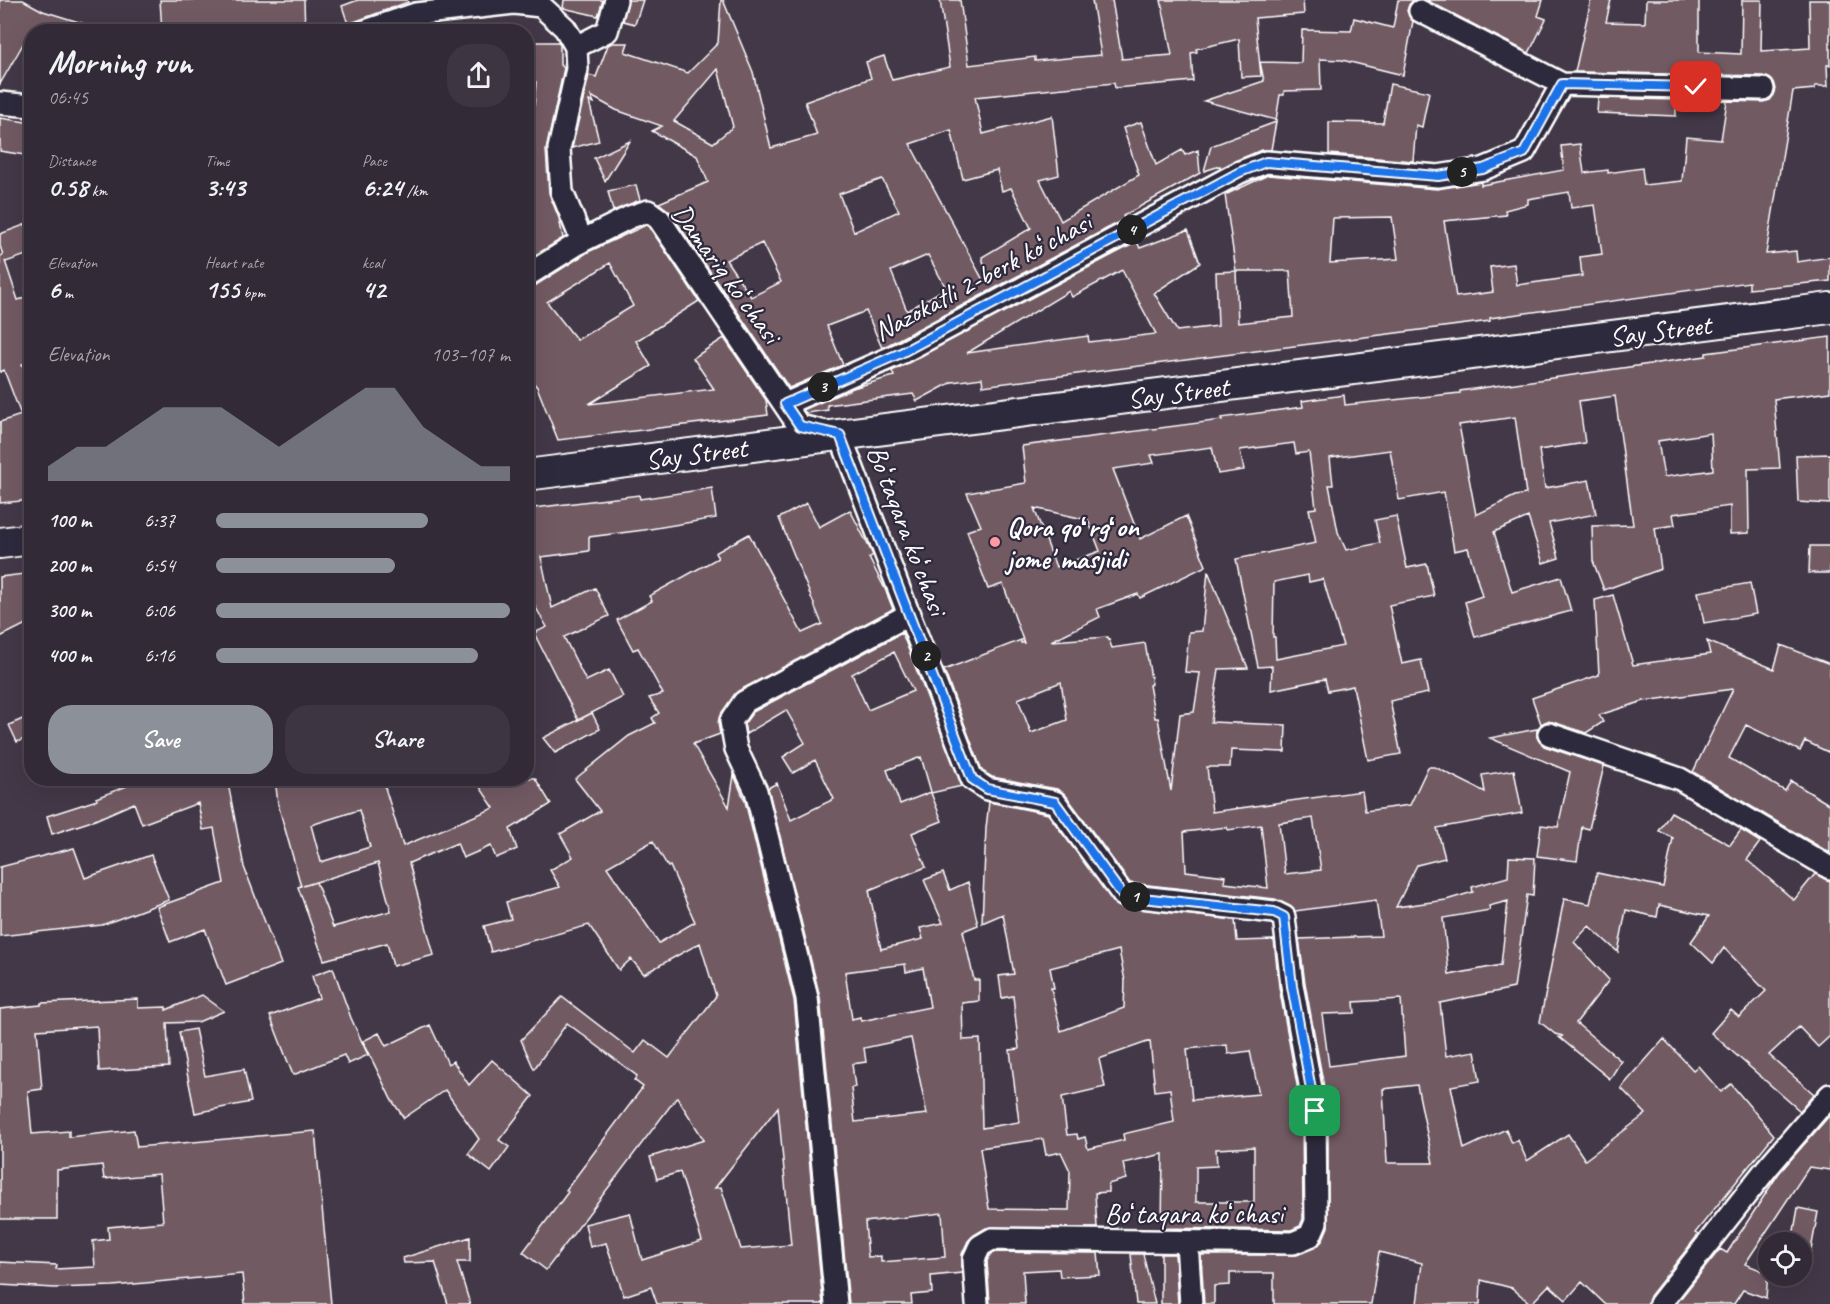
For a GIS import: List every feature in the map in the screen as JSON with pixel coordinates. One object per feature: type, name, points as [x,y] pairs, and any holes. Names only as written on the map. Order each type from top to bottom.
[{"type":"main road","name":"Say Street","points":[[534,474],[1830,308]]},
{"type":"main road","points":[[0,543],[24,540]]},
{"type":"street","points":[[576,47],[607,31],[616,0]]},
{"type":"street","points":[[387,24],[416,14],[514,3],[541,6],[565,28],[576,47],[577,69],[559,149],[562,192],[582,241],[534,271]]},
{"type":"street","points":[[1420,11],[1562,84],[1763,88]]},
{"type":"street","name":"Nazokatli 2-berk koʻchasi","points":[[785,404],[901,353],[1240,172],[1266,162],[1438,176],[1483,169],[1524,153],[1562,84]]},
{"type":"street","points":[[0,103],[24,105]]},
{"type":"street","name":"Damariq koʻchasi","points":[[582,241],[630,217],[648,211],[658,219],[800,426],[840,435]]},
{"type":"street","name":"Boʻtaqara koʻchasi","points":[[840,435],[972,779],[987,789],[1055,802],[1123,896],[1274,912],[1284,917],[1292,986],[1315,1111],[1316,1222],[1310,1236],[1293,1243],[992,1239],[980,1246],[974,1259],[977,1304]]},
{"type":"street","points":[[836,1304],[807,998],[756,791],[736,749],[731,722],[744,702],[910,614]]},
{"type":"street","points":[[1549,734],[1680,779],[1830,868]]},
{"type":"street","points":[[1660,1304],[1767,1168],[1830,1095]]},
{"type":"street","points":[[1187,1242],[1191,1304]]},
{"type":"building","points":[[0,0],[23,0],[43,11],[85,24],[24,24],[24,42],[0,84]]},
{"type":"building","points":[[160,0],[304,0],[305,24],[162,24]]},
{"type":"building","points":[[358,0],[407,0],[408,2],[348,24],[342,6]]},
{"type":"building","points":[[564,0],[603,0],[598,16],[563,8]]},
{"type":"building","points":[[628,0],[643,0],[635,24],[623,21]]},
{"type":"building","points":[[721,0],[723,0],[753,72],[771,148],[817,135],[805,102],[871,78],[866,62],[884,56],[892,80],[950,67],[940,0],[960,0],[969,65],[1035,57],[1035,61],[1101,55],[1092,0],[1112,0],[1122,59],[1172,55],[1161,0],[1303,0],[1304,14],[1255,18],[1261,76],[1241,77],[1239,39],[1196,49],[1197,52],[1191,53],[1193,81],[1115,88],[1114,83],[975,97],[983,134],[1052,116],[1059,175],[1040,180],[1061,221],[1139,175],[1123,128],[1141,122],[1156,165],[1182,150],[1185,155],[1198,150],[1200,173],[1123,216],[1125,219],[882,348],[866,311],[827,326],[843,365],[789,388],[670,212],[659,203],[708,182],[697,156],[652,131],[662,126],[616,110],[591,96],[594,103],[589,101],[599,141],[572,148],[589,75],[596,77],[608,45],[628,43],[625,52],[688,73],[718,43]],"holes":[[[718,69],[733,127],[713,143],[674,121]],[[951,130],[963,179],[997,170],[1002,191],[1011,188],[1031,228],[982,257],[988,278],[983,280],[910,144]],[[882,179],[899,211],[854,232],[839,194]],[[762,243],[781,282],[751,297],[726,260]],[[928,255],[946,288],[907,311],[891,271]]]},
{"type":"building","points":[[1398,0],[1414,0],[1407,11],[1413,21],[1403,75],[1342,60],[1320,59],[1321,90],[1284,91],[1284,95],[1280,95],[1276,120],[1204,101],[1264,81],[1260,62],[1301,63],[1302,30],[1351,31],[1354,18],[1393,28]]},
{"type":"building","points":[[1426,0],[1543,0],[1538,16],[1546,19],[1529,53]]},
{"type":"building","points":[[1591,0],[1611,0],[1606,22],[1645,23],[1646,0],[1699,0],[1699,52],[1741,54],[1742,0],[1762,0],[1761,51],[1810,48],[1809,0],[1830,0],[1828,86],[1815,86],[1815,89],[1793,91],[1766,254],[1796,251],[1797,262],[1830,257],[1830,281],[1749,289],[1749,282],[1490,318],[1490,321],[983,386],[982,378],[952,382],[917,401],[913,394],[827,405],[828,410],[806,413],[803,410],[853,388],[894,376],[892,371],[1137,242],[1140,248],[1188,230],[1200,263],[1154,293],[1177,331],[1218,326],[1216,272],[1236,271],[1225,195],[1268,175],[1437,189],[1481,182],[1481,185],[1564,170],[1561,146],[1580,144],[1584,173],[1608,170],[1608,173],[1642,168],[1644,185],[1682,181],[1686,137],[1721,140],[1727,101],[1763,102],[1770,100],[1776,89],[1774,82],[1763,76],[1575,72]],"holes":[[[1569,192],[1571,208],[1595,205],[1602,254],[1580,257],[1582,276],[1517,285],[1514,264],[1490,267],[1493,292],[1456,297],[1444,221],[1506,215],[1505,210],[1528,204],[1528,199]],[[1392,217],[1398,259],[1330,263],[1333,218]],[[1122,270],[1156,334],[1089,342],[1088,336],[967,353],[1069,291],[1072,297]],[[1236,271],[1290,271],[1293,317],[1238,323]]]},
{"type":"building","points":[[534,42],[558,42],[560,65],[564,68],[546,150],[549,193],[559,218],[563,238],[534,256],[534,108],[536,82],[534,82]]},
{"type":"building","points":[[1390,84],[1429,92],[1422,127],[1416,125],[1413,161],[1329,154],[1329,122],[1383,123]]},
{"type":"building","points":[[1598,98],[1676,100],[1676,116],[1597,113]]},
{"type":"building","points":[[0,118],[24,122],[24,155],[0,151]]},
{"type":"building","points":[[1276,122],[1271,150],[1261,150],[1221,168],[1220,166],[1204,171],[1211,146]]},
{"type":"building","points":[[630,141],[605,181],[594,158]]},
{"type":"building","points":[[636,185],[640,200],[613,211],[608,191]]},
{"type":"building","points":[[24,225],[24,256],[5,261],[18,300],[24,298],[24,364],[22,364],[24,369],[24,501],[0,503],[0,422],[21,415],[4,370],[0,372],[0,256],[3,255],[0,234]]},
{"type":"building","points":[[646,225],[699,301],[636,341],[651,366],[589,404],[714,389],[693,358],[724,338],[766,400],[768,415],[558,440],[534,383],[534,286],[588,252]],"holes":[[[610,263],[633,306],[577,340],[547,302]]]},
{"type":"building","points":[[1830,337],[1830,392],[1774,399],[1780,468],[1748,469],[1749,533],[1730,534],[1730,506],[1673,514],[1675,525],[1655,528],[1661,569],[1604,590],[1593,561],[1592,526],[1633,525],[1615,396],[1579,401],[1585,443],[1539,450],[1545,488],[1589,480],[1596,514],[1549,523],[1559,558],[1543,563],[1528,517],[1494,532],[1512,592],[1561,577],[1571,611],[1475,637],[1465,602],[1482,596],[1468,548],[1454,551],[1444,492],[1399,500],[1390,450],[1330,458],[1333,485],[1329,485],[1338,532],[1346,550],[1380,543],[1375,520],[1396,516],[1407,568],[1427,564],[1434,596],[1389,605],[1402,664],[1421,660],[1428,693],[1390,701],[1401,754],[1368,760],[1353,686],[1328,691],[1325,679],[1271,690],[1272,666],[1258,667],[1236,559],[1316,543],[1309,509],[1316,508],[1309,452],[1296,454],[1294,443],[1240,450],[1244,470],[1218,474],[1212,447],[1151,455],[1154,463],[1113,469],[1140,539],[1186,516],[1206,566],[1140,598],[1138,594],[1097,609],[1100,617],[1051,641],[1108,637],[1112,648],[1145,643],[1152,684],[1149,685],[1155,718],[1158,718],[1171,791],[1180,714],[1194,712],[1200,673],[1185,672],[1189,632],[1202,631],[1208,571],[1248,668],[1219,669],[1211,722],[1286,725],[1285,752],[1231,750],[1230,767],[1207,767],[1212,812],[1362,791],[1365,811],[1410,805],[1428,767],[1435,767],[1485,792],[1482,775],[1514,770],[1522,813],[1437,828],[1445,858],[1417,865],[1396,907],[1446,900],[1473,892],[1472,887],[1508,877],[1509,857],[1535,858],[1533,896],[1527,895],[1514,988],[1440,1003],[1446,1056],[1475,1051],[1480,1081],[1451,1086],[1464,1149],[1506,1129],[1512,1143],[1518,1140],[1527,1161],[1568,1134],[1585,1160],[1646,1114],[1621,1088],[1664,1039],[1693,1070],[1698,1066],[1721,1092],[1731,1084],[1774,1135],[1695,1233],[1698,1235],[1650,1296],[1648,1304],[1605,1304],[1582,1282],[1566,1300],[1549,1285],[1531,1304],[1512,1288],[1481,1280],[1480,1304],[1417,1304],[1422,1263],[1379,1252],[1371,1304],[1274,1304],[1274,1273],[1230,1273],[1230,1285],[1214,1286],[1214,1304],[1204,1304],[1201,1255],[1297,1255],[1316,1247],[1322,1241],[1328,1227],[1328,1109],[1299,939],[1381,936],[1376,900],[1295,911],[1275,899],[1130,883],[1065,794],[1057,789],[992,777],[982,771],[944,670],[1021,640],[1021,643],[1024,643],[1003,584],[988,589],[967,531],[981,526],[967,493],[1026,483],[1022,446],[1222,420],[1221,418],[1303,407],[1302,401],[1344,395],[1345,405],[1460,393],[1460,391],[1706,356],[1706,353]],"holes":[[[1515,417],[1526,494],[1515,496],[1476,515],[1459,425]],[[1711,433],[1713,470],[1664,477],[1658,441]],[[1034,508],[1088,520],[1100,551],[1056,567]],[[1308,575],[1309,582],[1323,579],[1343,646],[1276,659],[1275,637],[1273,637],[1274,582]],[[1061,682],[1067,720],[1031,733],[1018,699]],[[1313,818],[1321,870],[1285,874],[1279,823]],[[1261,825],[1268,888],[1224,883],[1225,876],[1186,871],[1184,832],[1227,827],[1228,830]],[[1508,901],[1501,965],[1449,975],[1443,918],[1490,910],[1489,906]],[[1401,999],[1405,1056],[1329,1066],[1322,1014],[1355,1013],[1354,1002]],[[1417,1085],[1433,1163],[1387,1163],[1383,1089]]]},
{"type":"building","points":[[1830,454],[1830,504],[1798,502],[1796,455]]},
{"type":"building","points":[[712,488],[716,518],[589,537],[589,551],[541,557],[552,608],[595,588],[609,616],[564,637],[586,681],[609,670],[623,697],[578,720],[534,633],[547,627],[534,604],[534,508],[639,495],[640,499]]},
{"type":"building","points":[[807,503],[819,527],[850,510],[873,555],[869,558],[893,609],[738,691],[720,715],[718,723],[720,734],[693,744],[729,807],[734,775],[745,801],[794,1000],[823,1304],[657,1304],[651,1287],[624,1296],[606,1243],[590,1247],[585,1224],[630,1213],[642,1260],[702,1241],[680,1172],[657,1179],[650,1157],[704,1140],[677,1097],[546,1270],[523,1252],[643,1087],[634,1080],[637,1076],[567,1023],[534,1069],[521,1040],[562,997],[635,1053],[645,1040],[669,1058],[716,996],[700,943],[644,974],[631,959],[619,970],[589,925],[491,952],[484,926],[511,919],[506,902],[560,887],[550,870],[573,857],[560,834],[600,811],[575,779],[629,736],[655,723],[652,718],[659,713],[649,698],[663,694],[638,648],[633,650],[617,620],[652,601],[649,596],[718,558],[715,553],[749,534],[802,633],[822,624],[779,518]],"holes":[[[653,841],[668,867],[670,866],[695,922],[659,943],[607,867]],[[778,1107],[791,1245],[741,1249],[721,1187],[715,1188]]]},
{"type":"building","points":[[1810,546],[1830,546],[1830,573],[1809,573]]},
{"type":"building","points":[[24,574],[24,625],[0,637],[0,577]]},
{"type":"building","points":[[1750,583],[1756,614],[1704,623],[1698,592]]},
{"type":"building","points":[[1613,595],[1633,665],[1710,654],[1707,641],[1774,669],[1781,645],[1830,664],[1830,753],[1805,741],[1800,751],[1746,725],[1729,758],[1785,791],[1791,781],[1830,805],[1830,853],[1693,772],[1733,689],[1644,701],[1599,715],[1603,722],[1586,733],[1553,722],[1547,721],[1541,724],[1532,698],[1599,675],[1595,600]]},
{"type":"building","points":[[902,633],[962,786],[931,793],[942,821],[912,833],[926,867],[869,890],[881,949],[923,939],[920,928],[943,923],[924,880],[943,873],[950,890],[968,882],[978,925],[963,931],[974,980],[979,980],[979,1001],[962,1003],[963,1040],[980,1039],[982,1128],[1019,1122],[1010,1050],[1019,1049],[1013,996],[1002,998],[999,976],[1014,974],[1003,914],[982,923],[989,802],[1048,814],[1117,906],[1235,920],[1237,941],[1274,940],[1279,987],[1302,1112],[1303,1219],[1300,1226],[1291,1230],[1162,1228],[1163,1154],[1123,1163],[1126,1179],[1108,1184],[1108,1192],[1095,1193],[1097,1228],[986,1228],[968,1241],[962,1254],[962,1273],[931,1276],[932,1293],[911,1295],[912,1304],[849,1304],[820,997],[768,788],[777,783],[791,820],[834,799],[815,760],[793,773],[783,757],[805,743],[786,710],[746,734],[744,724],[753,712]],"holes":[[[894,652],[913,691],[868,710],[852,674]],[[921,757],[931,792],[900,804],[887,770]],[[1119,950],[1125,981],[1124,1008],[1061,1031],[1051,988],[1054,988],[1050,968]],[[905,964],[906,972],[923,968],[930,1007],[861,1021],[860,1017],[852,1019],[845,972]],[[911,1038],[927,1114],[855,1122],[851,1088],[855,1087],[852,1064],[866,1062],[864,1048]],[[1150,1041],[1155,1091],[1170,1089],[1174,1122],[1123,1134],[1124,1140],[1088,1149],[1085,1137],[1078,1139],[1077,1134],[1067,1135],[1062,1097],[1105,1087],[1099,1059]],[[1227,1045],[1228,1054],[1250,1051],[1259,1094],[1192,1100],[1187,1049]],[[1043,1139],[1046,1155],[1061,1152],[1070,1171],[1069,1210],[989,1209],[980,1148]],[[1254,1147],[1254,1202],[1196,1202],[1196,1167],[1217,1166],[1216,1149]],[[942,1213],[945,1257],[881,1262],[881,1256],[868,1257],[865,1222]]]},
{"type":"building","points":[[592,713],[600,729],[555,753],[543,738]]},
{"type":"building","points":[[24,718],[24,739],[17,742],[9,725]]},
{"type":"building","points":[[1537,729],[1537,737],[1544,746],[1604,766],[1589,829],[1582,827],[1577,861],[1537,856],[1541,825],[1558,827],[1570,772],[1490,738]]},
{"type":"building","points":[[535,778],[551,804],[510,829],[517,849],[496,858],[491,846],[463,858],[457,843],[409,863],[434,955],[393,966],[387,943],[324,960],[298,887],[301,886],[278,804],[276,786],[384,786],[403,846],[494,808],[479,786],[534,786]],"holes":[[[359,810],[370,847],[321,862],[311,825]],[[378,863],[391,911],[333,927],[316,882]]]},
{"type":"building","points":[[127,786],[229,786],[244,867],[281,964],[226,985],[205,929],[170,942],[157,907],[224,883],[214,828],[203,830],[198,803],[142,824],[134,803],[95,820],[52,834],[47,816],[97,800],[96,798]]},
{"type":"building","points":[[1671,812],[1730,845],[1741,830],[1760,842],[1747,860],[1794,900],[1815,874],[1830,881],[1830,1036],[1818,1047],[1799,1027],[1769,1055],[1814,1094],[1800,1111],[1711,1033],[1731,1010],[1739,1017],[1766,991],[1724,948],[1713,963],[1691,942],[1709,916],[1659,905],[1657,917],[1626,910],[1618,952],[1589,926],[1574,942],[1609,980],[1576,1023],[1621,1061],[1610,1079],[1559,1037],[1563,1036],[1555,1034],[1540,1022],[1564,899],[1590,904],[1597,873],[1663,887],[1673,838],[1659,831]]},
{"type":"building","points":[[74,848],[85,878],[151,855],[169,900],[102,925],[0,936],[0,867]]},
{"type":"building","points":[[333,968],[351,1018],[368,1055],[348,1064],[344,1055],[293,1075],[270,1016],[319,998],[312,976]]},
{"type":"building","points":[[202,995],[224,1011],[198,1022],[167,1023],[169,1067],[99,1071],[97,1026],[37,1030],[42,1089],[28,1091],[32,1134],[69,1131],[69,1137],[134,1130],[137,1147],[315,1131],[331,1304],[245,1304],[242,1274],[113,1286],[55,1288],[0,1285],[0,1262],[57,1265],[56,1269],[95,1267],[93,1241],[109,1239],[108,1227],[163,1222],[159,1174],[104,1179],[102,1165],[57,1170],[57,1219],[0,1219],[0,1009],[41,1005],[41,1003],[138,999],[138,1008],[166,1007],[166,1010]]},
{"type":"building","points":[[430,1025],[448,1064],[453,1061],[469,1085],[492,1060],[533,1096],[499,1140],[509,1147],[491,1172],[468,1154],[479,1139],[445,1090],[404,1118],[391,1099],[363,1041],[379,1033],[386,1046]]},
{"type":"building","points":[[195,1029],[205,1076],[244,1069],[251,1102],[195,1113],[179,1032]]},
{"type":"building","points":[[1830,1115],[1830,1170],[1809,1167],[1766,1232],[1758,1232],[1758,1244],[1745,1264],[1758,1269],[1758,1286],[1767,1286],[1766,1298],[1743,1290],[1734,1304],[1676,1304],[1720,1249],[1727,1253],[1779,1173]]},
{"type":"building","points":[[1798,1208],[1818,1212],[1812,1245],[1812,1232],[1794,1232]]},
{"type":"building","points":[[470,1237],[470,1262],[457,1262],[470,1304],[448,1304],[435,1262],[404,1263],[403,1258]]},
{"type":"building","points":[[995,1252],[1098,1253],[1100,1275],[1060,1277],[1059,1269],[1023,1271],[1025,1304],[990,1304],[987,1261]]},
{"type":"building","points":[[1131,1254],[1143,1254],[1155,1304],[1136,1304]]},
{"type":"building","points":[[1161,1254],[1175,1254],[1178,1304],[1161,1304]]},
{"type":"place","name":"Qora qoʻrgʻon jome' masjidi","points":[[995,542]]},
{"type":"route","points":[[1315,1111],[1292,986],[1284,917],[1274,912],[1123,896],[1055,802],[987,789],[972,779],[840,435],[800,426],[785,404],[901,353],[1240,172],[1266,162],[1438,176],[1483,169],[1524,153],[1562,84],[1696,87]]}]
